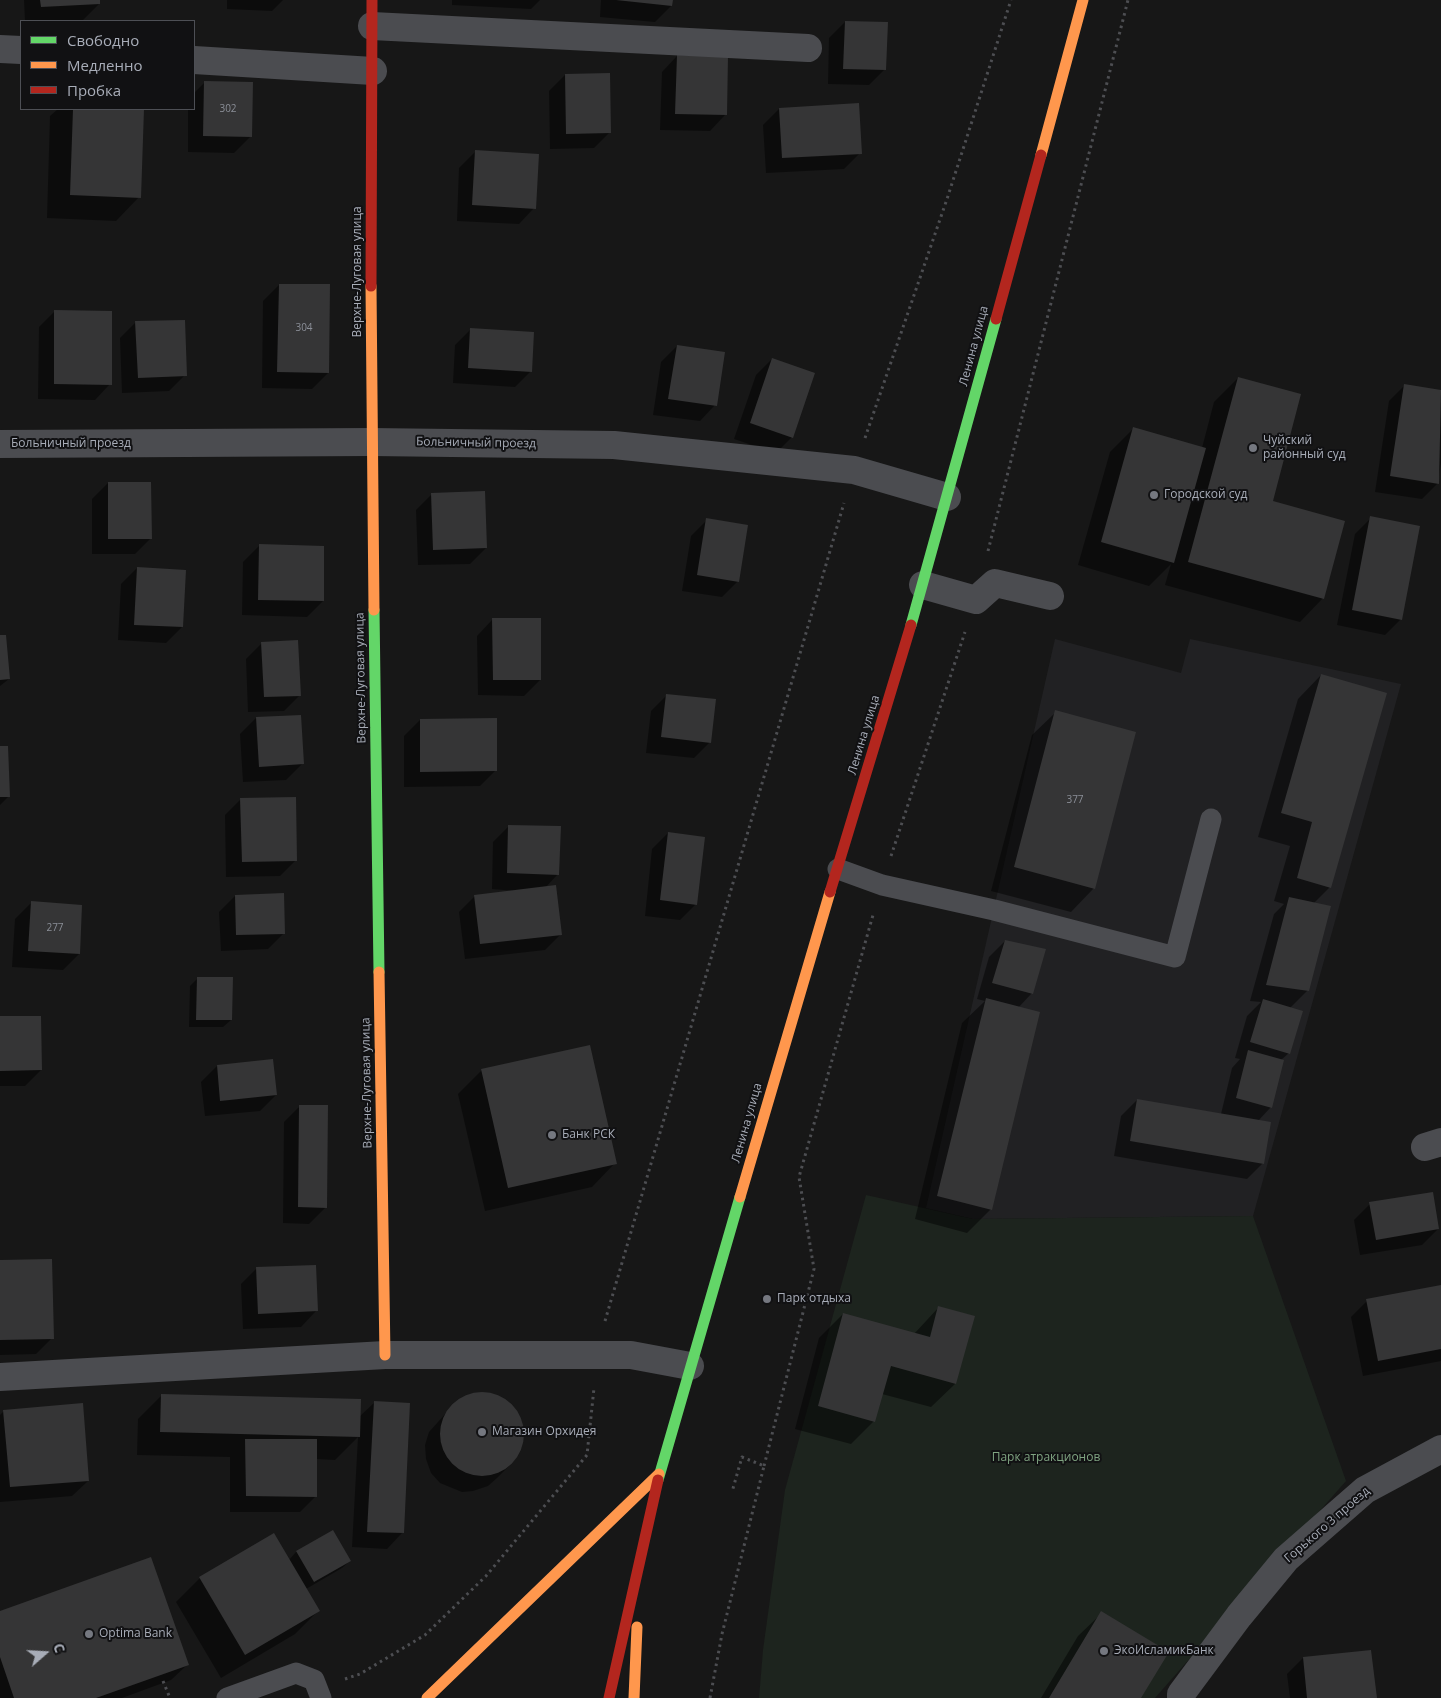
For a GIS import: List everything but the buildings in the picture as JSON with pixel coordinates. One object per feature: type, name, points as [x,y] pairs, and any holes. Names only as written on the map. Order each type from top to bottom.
[{"type":"main road","name":"Ленина улица","points":[[638,1561],[659,1474],[690,1366],[923,585],[1083,0]]},
{"type":"main road","name":"Верхне-Луговая улица","points":[[372,13],[371,442],[385,1355]]},
{"type":"main road","points":[[427,1698],[659,1474]]},
{"type":"main road","points":[[609,1698],[638,1561]]},
{"type":"main road","points":[[634,1698],[638,1561]]},
{"type":"street","points":[[372,13],[808,48]]},
{"type":"street","points":[[0,49],[20,50]]},
{"type":"street","points":[[195,60],[373,71]]},
{"type":"street","name":"Больничный проезд","points":[[0,444],[371,442],[614,445],[854,470],[947,497]]},
{"type":"street","points":[[923,585],[976,600],[995,583],[1050,596]]},
{"type":"street","points":[[0,1377],[385,1355],[631,1355],[690,1366]]},
{"type":"street","name":"Горького 3 проезд","points":[[1181,1698],[1181,1694],[1239,1616],[1286,1559],[1365,1490],[1441,1449]]},
{"type":"lane","points":[[838,869],[882,885],[994,910],[1175,957],[1210,819]]},
{"type":"lane","points":[[228,1698],[296,1673],[314,1680],[319,1694]]},
{"type":"path","points":[[319,1694],[360,1674],[425,1635],[486,1576],[587,1455],[597,1354],[613,1288],[854,470],[947,200],[1011,0]]},
{"type":"path","points":[[710,1698],[722,1634],[814,1269],[798,1177],[882,885],[976,600],[1128,0]]},
{"type":"path","points":[[732,1492],[742,1457],[764,1466]]},
{"type":"path","points":[[163,1681],[170,1698]]},
{"type":"shaded area","points":[[1055,639],[1181,673],[1190,639],[1401,684],[1253,1216],[973,1219],[926,1208]]},
{"type":"green space","name":"Парк атракционов","points":[[866,1195],[973,1219],[1253,1216],[1346,1481],[1155,1698],[759,1698],[763,1650],[785,1490]]},
{"type":"traffic: fast","points":[[911,625],[996,319]]},
{"type":"traffic: fast","points":[[374,610],[379,972]]},
{"type":"traffic: fast","points":[[658,1480],[740,1197]]},
{"type":"traffic: slow","points":[[1041,155],[1083,0]]},
{"type":"traffic: slow","points":[[371,286],[374,610]]},
{"type":"traffic: slow","points":[[740,1197],[830,892]]},
{"type":"traffic: slow","points":[[379,972],[385,1355]]},
{"type":"traffic: slow","points":[[427,1698],[659,1474]]},
{"type":"traffic: slow","points":[[634,1698],[637,1627]]},
{"type":"traffic: jam","points":[[371,286],[372,0]]},
{"type":"traffic: jam","points":[[996,319],[1041,155]]},
{"type":"traffic: jam","points":[[830,892],[911,625]]},
{"type":"traffic: jam","points":[[609,1698],[658,1480]]},
{"type":"place","name":"Чуйский районный суд","points":[[1253,448]]},
{"type":"place","name":"Городской суд","points":[[1154,495]]},
{"type":"place","name":"Банк РСК","points":[[552,1135]]},
{"type":"place","name":"Парк отдыха","points":[[767,1299]]},
{"type":"place","name":"Магазин Орхидея","points":[[482,1432]]},
{"type":"place","name":"Optima Bank","points":[[89,1634]]},
{"type":"place","name":"ЭкоИсламикБанк","points":[[1104,1651]]}]
